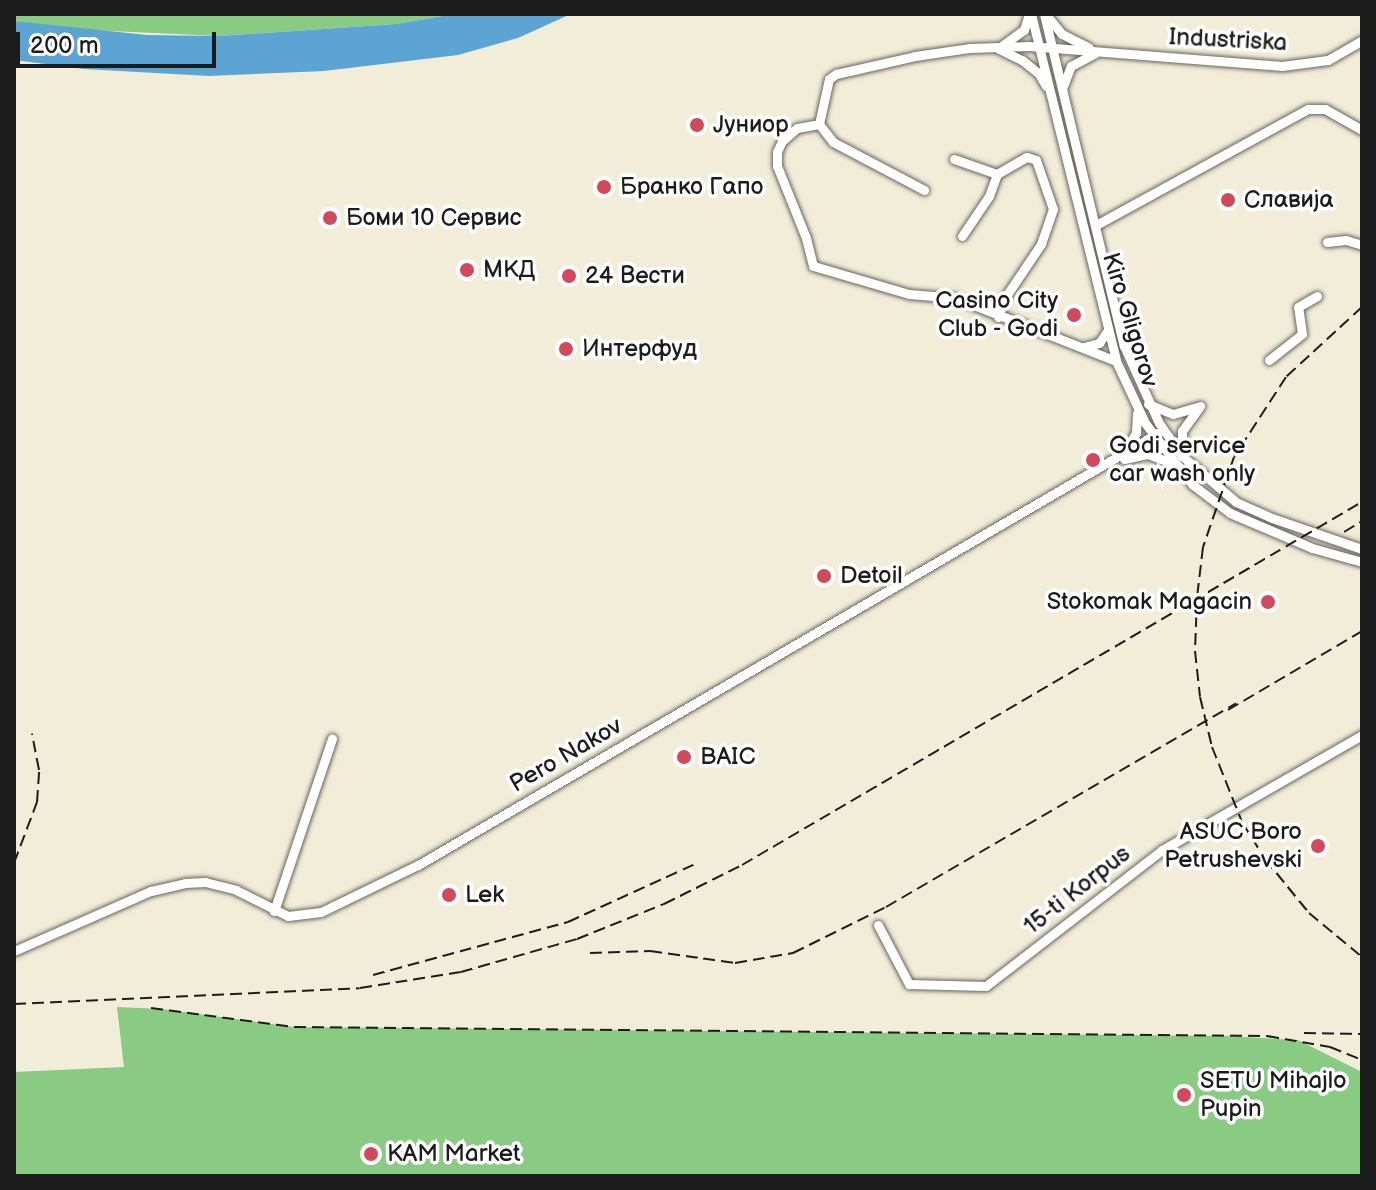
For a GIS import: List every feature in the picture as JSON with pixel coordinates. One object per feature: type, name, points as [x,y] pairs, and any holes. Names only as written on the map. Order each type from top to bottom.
[{"type":"street","points":[[1030,14],[1024,30],[996,47],[1039,74],[1052,99]]},
{"type":"street","name":"Kiro Gligorov","points":[[1030,14],[1116,361],[1137,410],[1153,437],[1206,497],[1240,519],[1312,548],[1362,562]]},
{"type":"street","points":[[1045,14],[1062,34],[1100,52]]},
{"type":"street","name":"Kiro Gligorov","points":[[1045,14],[1124,346],[1148,404],[1163,430],[1182,456],[1236,502],[1272,518],[1362,549]]},
{"type":"street","name":"Industriska","points":[[819,124],[829,79],[836,74],[915,56],[996,47],[1039,48],[1282,66],[1328,60],[1362,40]]},
{"type":"street","points":[[1062,89],[1071,66],[1100,52]]},
{"type":"street","points":[[1096,225],[1308,109],[1325,109],[1362,130]]},
{"type":"street","points":[[924,190],[833,142],[819,124],[797,128],[782,141],[777,152],[783,183],[806,238],[813,266],[909,294],[956,298],[1116,361]]},
{"type":"street","points":[[962,236],[989,196],[997,174],[1027,157],[1033,158],[1043,172],[1053,209],[1041,244],[1004,299],[998,317]]},
{"type":"street","points":[[954,159],[997,174]]},
{"type":"street","points":[[1327,242],[1346,240],[1362,245]]},
{"type":"street","points":[[1269,360],[1302,334],[1298,307],[1317,296]]},
{"type":"street","points":[[1084,347],[1099,343],[1108,330]]},
{"type":"street","points":[[1148,404],[1173,414],[1200,406],[1182,431],[1182,456]]},
{"type":"street","points":[[1113,462],[1134,439],[1137,410]]},
{"type":"street","name":"Pero Nakov","points":[[14,951],[151,891],[185,883],[205,882],[236,890],[288,916],[309,916],[397,876],[1113,462],[1163,430]]},
{"type":"street","points":[[1113,462],[1148,454],[1175,465]]},
{"type":"street","name":"15-ti Korpus","points":[[878,925],[909,984],[986,986],[1162,850],[1362,735]]},
{"type":"street","points":[[274,911],[332,739]]},
{"type":"green space","points":[[14,14],[454,14],[396,24],[219,36],[67,29],[14,21]]},
{"type":"green space","points":[[117,1007],[162,1009],[294,1027],[1227,1036],[1298,1040],[1362,1072],[1362,1176],[14,1176],[14,1072],[124,1067]]},
{"type":"water","points":[[454,14],[571,14],[518,38],[458,55],[324,71],[209,76],[84,69],[14,60],[14,21],[147,35],[219,36],[396,24]]},
{"type":"railway","points":[[1362,307],[1286,377],[1234,457],[1203,547],[1195,651],[1200,697],[1212,747],[1242,822],[1265,859],[1309,913],[1362,957]]},
{"type":"railway","points":[[14,1004],[360,988],[461,972],[577,939],[664,904],[742,865],[1362,502]]},
{"type":"railway","points":[[1344,532],[1362,521]]},
{"type":"railway","points":[[1228,710],[1362,631]]},
{"type":"railway","points":[[590,953],[650,951],[735,963],[793,953],[886,907],[1236,703]]},
{"type":"railway","points":[[14,863],[37,802],[39,770],[32,734]]},
{"type":"railway","points":[[373,975],[568,922],[695,864]]},
{"type":"railway","points":[[151,1008],[294,1027],[1267,1036],[1330,1047],[1362,1060]]},
{"type":"railway","points":[[1304,1033],[1362,1034]]},
{"type":"place","name":"Јуниор","points":[[697,125]]},
{"type":"place","name":"Бранко Гапо","points":[[604,187]]},
{"type":"place","name":"Славија","points":[[1228,200]]},
{"type":"place","name":"Боми 10 Сервис","points":[[330,218]]},
{"type":"place","name":"МКД","points":[[467,270]]},
{"type":"place","name":"24 Вести","points":[[569,276]]},
{"type":"place","name":"Casino City Club - Godi","points":[[1074,315]]},
{"type":"place","name":"Интерфуд","points":[[566,349]]},
{"type":"place","name":"Godi service car wash only","points":[[1093,460]]},
{"type":"place","name":"Detoil","points":[[824,576]]},
{"type":"place","name":"Stokomak Magacin","points":[[1268,602]]},
{"type":"place","name":"BAIC","points":[[684,757]]},
{"type":"place","name":"ASUC Boro Petrushevski","points":[[1318,846]]},
{"type":"place","name":"Lek","points":[[449,895]]},
{"type":"place","name":"SETU Mihajlo Pupin","points":[[1184,1095]]},
{"type":"place","name":"KAM Market","points":[[371,1154]]}]
